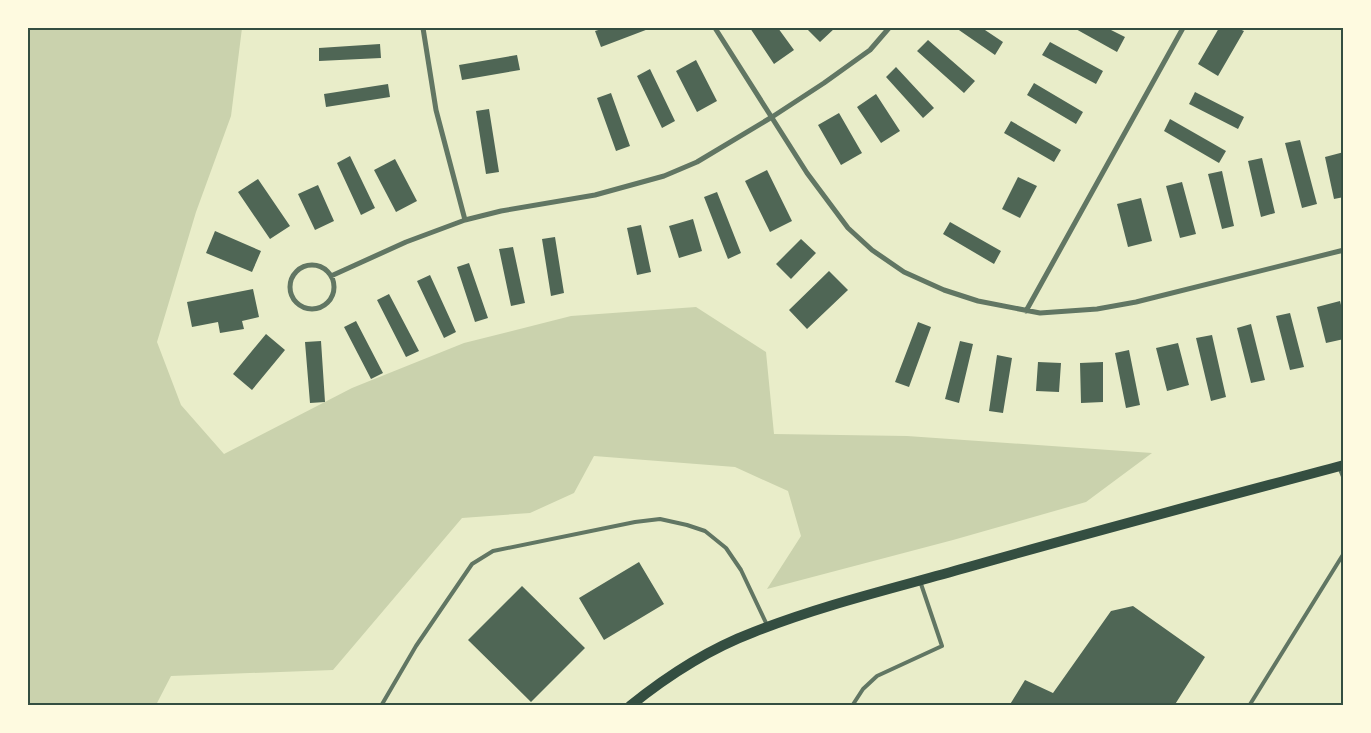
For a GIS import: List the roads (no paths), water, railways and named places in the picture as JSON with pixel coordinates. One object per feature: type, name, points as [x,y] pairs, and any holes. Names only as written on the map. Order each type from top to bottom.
[{"type":"main road","points":[[630,706],[651,688],[705,655],[752,632],[811,612],[1341,465]]},
{"type":"street","points":[[423,28],[436,110],[465,220]]},
{"type":"street","points":[[715,28],[807,173],[848,228],[872,250],[904,272],[944,290],[978,302],[1040,313],[1097,309],[1136,302],[1344,250]]},
{"type":"street","points":[[331,276],[406,242],[465,220],[501,211],[595,195],[664,176],[697,162],[824,83],[870,50],[889,28]]},
{"type":"street","points":[[1026,311],[1183,28]]},
{"type":"street","points":[[312,265],[320,266],[331,276],[334,282],[334,290],[327,304],[321,308],[314,310],[306,309],[299,306],[290,295],[290,280],[299,269],[312,265]]},
{"type":"lane","points":[[1341,465],[1344,479]]},
{"type":"lane","points":[[381,706],[416,646],[472,564],[493,551],[635,522],[660,519],[705,531],[726,548],[741,570],[768,627]]},
{"type":"lane","points":[[1249,706],[1344,553]]},
{"type":"lane","points":[[852,706],[863,689],[877,676],[942,646],[920,581]]}]
